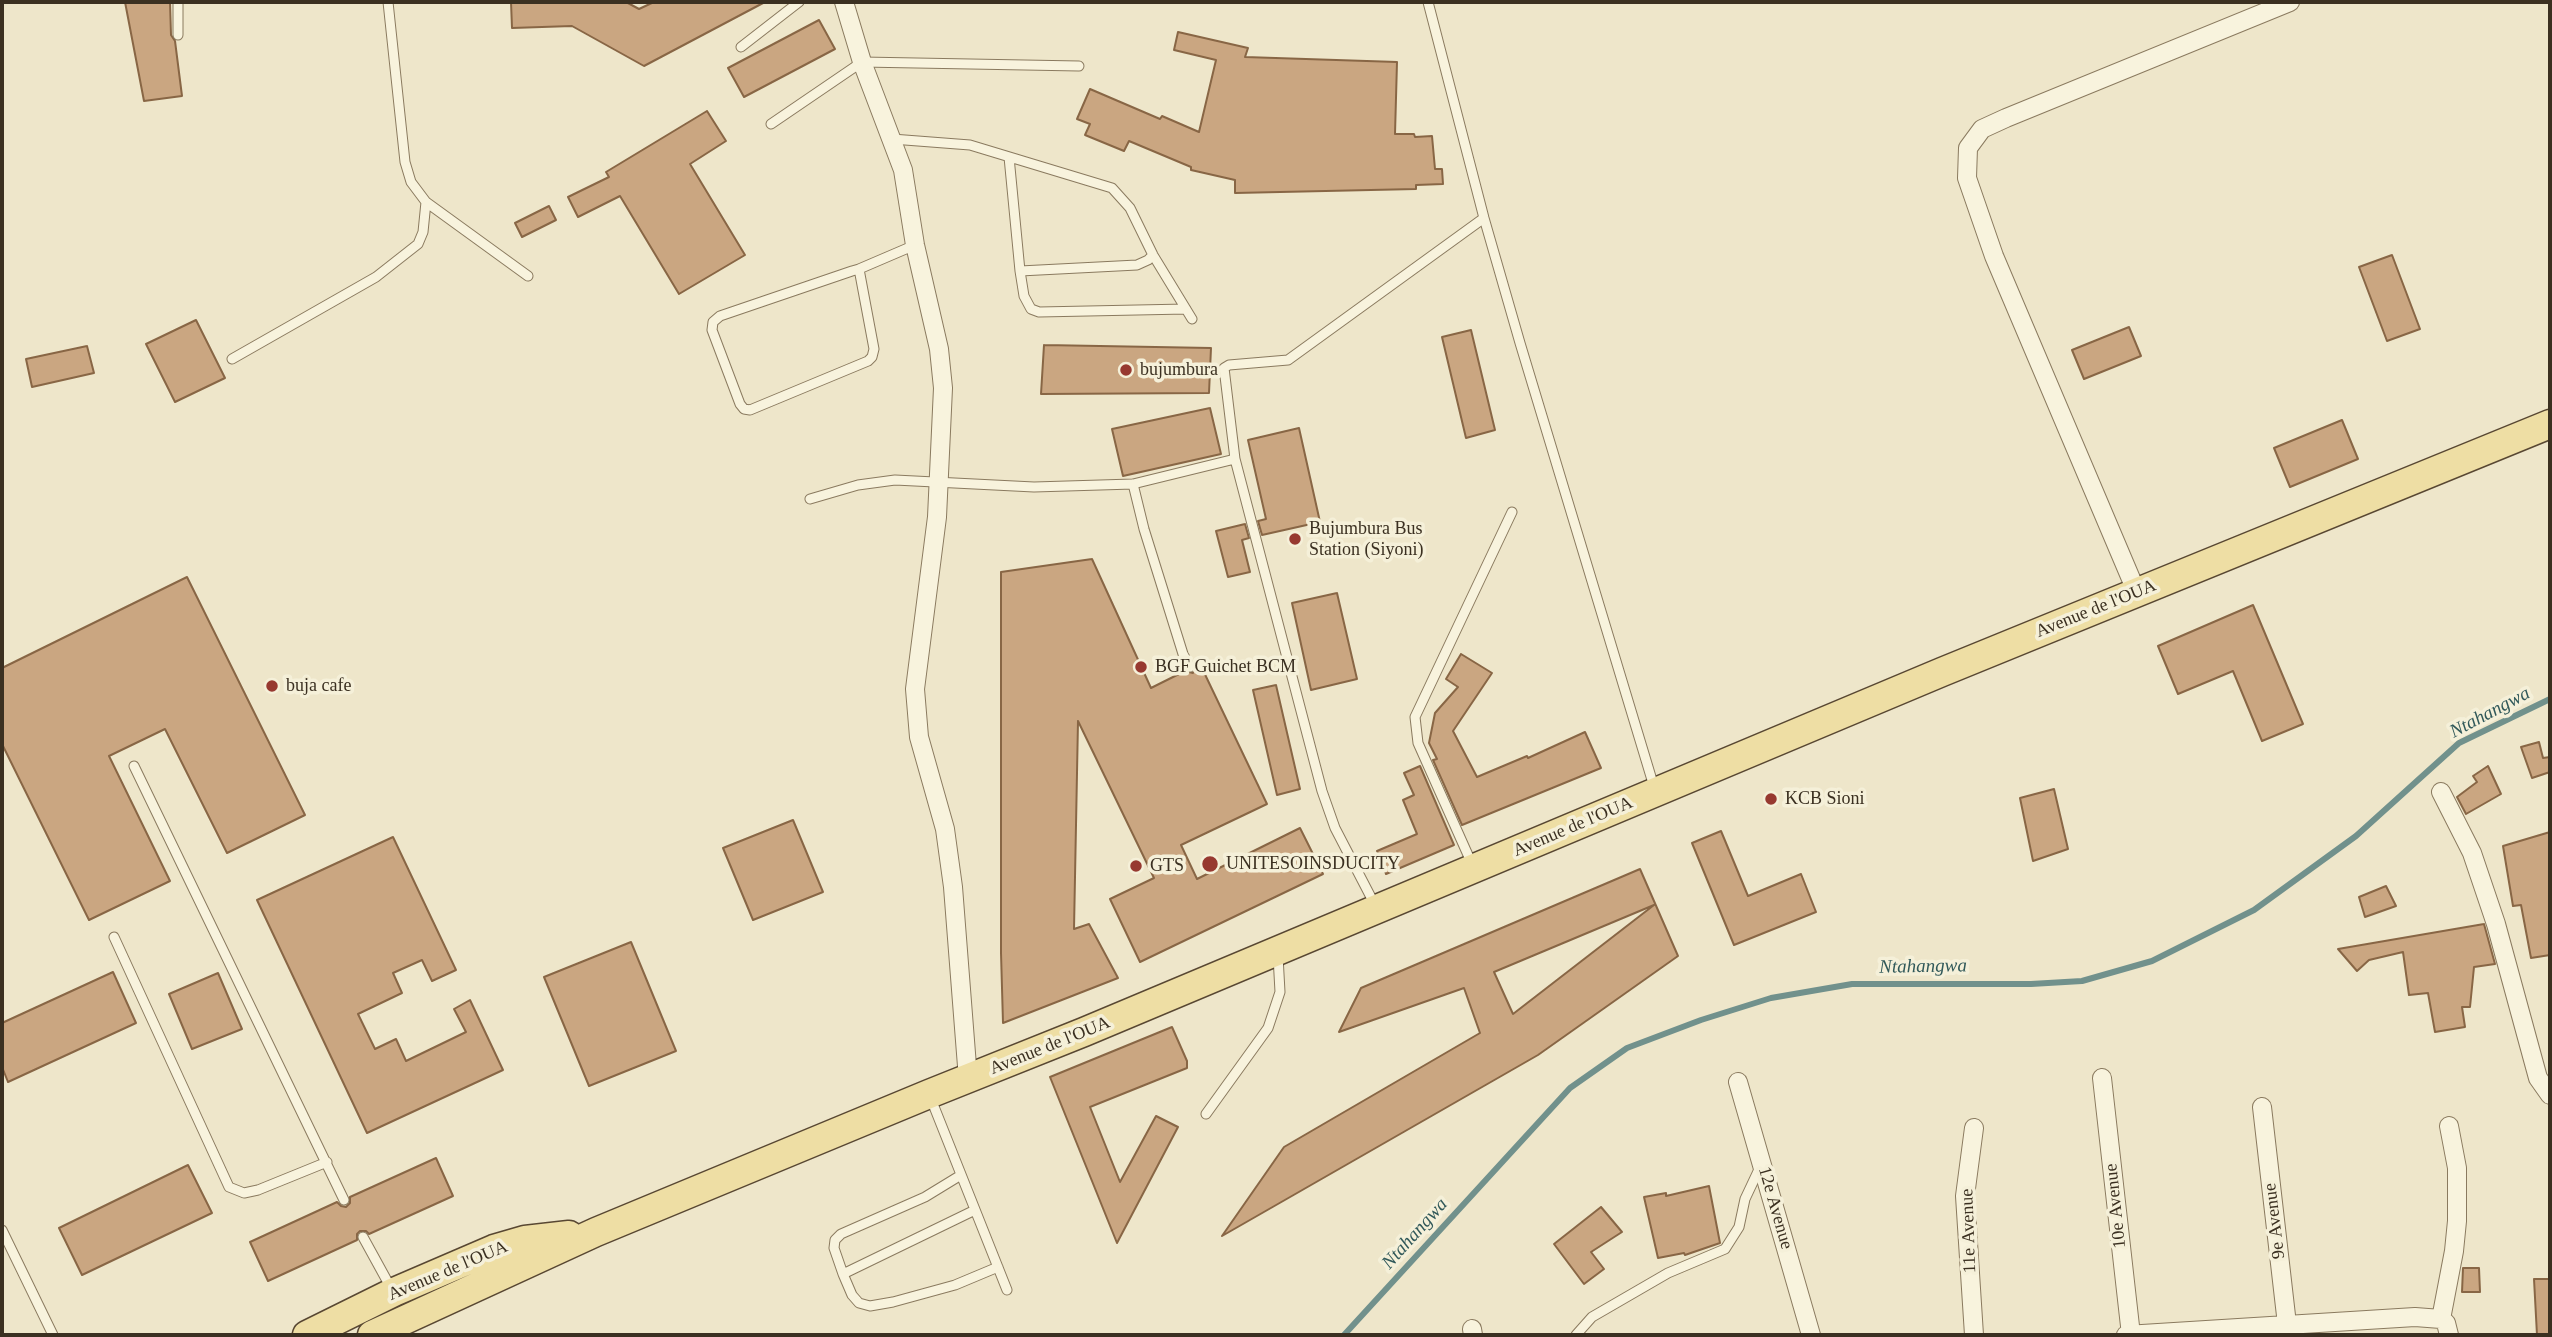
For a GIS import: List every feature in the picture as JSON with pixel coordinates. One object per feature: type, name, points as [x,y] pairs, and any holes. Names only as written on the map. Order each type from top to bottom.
[{"type":"main road","name":"Avenue de l'OUA","points":[[372,1335],[596,1232],[1278,951],[1942,672],[2550,424]]},
{"type":"main road","name":"Avenue de l'OUA","points":[[307,1335],[394,1292],[494,1249],[525,1240],[596,1232]]},
{"type":"main road","points":[[394,1292],[410,1317]]},
{"type":"street","points":[[844,2],[862,62],[902,170],[915,245],[939,348],[943,387],[937,517],[915,689],[919,737],[945,829],[953,887],[968,1079]]},
{"type":"street","points":[[2137,593],[1994,256],[1967,178],[1968,148],[1982,129],[2006,118],[2290,2]]},
{"type":"street","points":[[2441,792],[2472,853],[2496,924],[2538,1078],[2550,1095]]},
{"type":"street","name":"10e Avenue","points":[[2102,1078],[2129,1335]]},
{"type":"street","name":"12e Avenue","points":[[1738,1082],[1811,1335]]},
{"type":"street","name":"9e Avenue","points":[[2262,1107],[2288,1329]]},
{"type":"street","points":[[2129,1335],[2288,1329],[2415,1317],[2446,1330],[2457,1221],[2457,1168],[2449,1126]]},
{"type":"street","name":"11e Avenue","points":[[1974,1128],[1965,1196],[1974,1335]]},
{"type":"lane","points":[[178,2],[178,35]]},
{"type":"lane","points":[[388,2],[405,162],[411,182],[426,202],[528,276]]},
{"type":"lane","points":[[741,47],[799,2]]},
{"type":"lane","points":[[1428,2],[1484,218],[1656,793]]},
{"type":"lane","points":[[771,124],[862,62],[1079,66]]},
{"type":"lane","points":[[892,139],[970,145],[1112,188],[1130,208],[1153,255],[1192,319]]},
{"type":"lane","points":[[1009,157],[1020,271],[1027,305],[1031,310],[1186,310]]},
{"type":"lane","points":[[232,359],[376,277],[418,243],[423,232],[426,202]]},
{"type":"lane","points":[[1377,909],[1335,828],[1322,791],[1235,459],[1224,368],[1229,365],[1288,360],[1294,357],[1427,257],[1484,218]]},
{"type":"lane","points":[[859,269],[874,349],[872,357],[750,410],[744,409],[712,330],[713,322],[720,316],[859,269],[915,245]]},
{"type":"lane","points":[[1020,271],[1137,265],[1153,255]]},
{"type":"lane","points":[[810,499],[858,485],[895,480],[1034,487],[1133,484],[1235,459]]},
{"type":"lane","points":[[1133,484],[1144,529],[1183,654],[1190,667]]},
{"type":"lane","points":[[1474,868],[1418,743],[1415,718],[1513,512]]},
{"type":"lane","points":[[134,766],[344,1200]]},
{"type":"lane","points":[[114,937],[229,1186],[244,1193],[258,1190],[327,1162]]},
{"type":"lane","points":[[1206,1114],[1268,1028],[1280,992],[1278,951]]},
{"type":"lane","points":[[929,1094],[1007,1290]]},
{"type":"lane","points":[[1576,1335],[1592,1317],[1646,1285],[1724,1249],[1739,1227],[1745,1199],[1762,1164]]},
{"type":"lane","points":[[961,1175],[925,1197],[841,1234],[835,1240],[834,1248],[843,1274],[852,1296],[859,1303],[870,1306],[955,1285],[998,1266]]},
{"type":"lane","points":[[843,1274],[975,1210]]},
{"type":"lane","points":[[2,1230],[53,1335]]},
{"type":"lane","points":[[363,1237],[394,1292]]},
{"type":"building","points":[[125,2],[170,2],[171,35],[175,41],[182,96],[144,101]]},
{"type":"building","points":[[511,2],[626,2],[639,9],[654,2],[765,2],[644,66],[572,26],[512,28]]},
{"type":"building","points":[[819,20],[835,49],[744,97],[728,68]]},
{"type":"building","points":[[1178,32],[1248,48],[1245,57],[1397,62],[1395,134],[1432,136],[1435,169],[1442,169],[1443,184],[1416,185],[1416,189],[1235,193],[1235,180],[1191,170],[1191,167],[1129,141],[1124,151],[1085,135],[1090,124],[1077,119],[1090,89],[1160,119],[1162,116],[1199,132],[1216,60],[1174,50]]},
{"type":"building","points":[[707,111],[726,141],[690,164],[745,255],[679,294],[620,196],[578,217],[568,197],[609,177],[606,172]]},
{"type":"building","points":[[549,206],[556,220],[522,237],[515,223]]},
{"type":"building","points":[[2392,255],[2420,329],[2387,341],[2359,267]]},
{"type":"building","points":[[196,320],[225,378],[175,402],[146,344]]},
{"type":"building","points":[[2129,327],[2141,356],[2084,379],[2072,350]]},
{"type":"building","points":[[1471,330],[1495,430],[1466,438],[1442,337]]},
{"type":"building","name":"bujumbura","points":[[1044,345],[1211,348],[1209,393],[1041,394]]},
{"type":"building","points":[[87,346],[94,373],[32,387],[26,359]]},
{"type":"building","points":[[1210,408],[1221,454],[1123,476],[1112,429]]},
{"type":"building","points":[[2342,420],[2358,459],[2290,487],[2274,448]]},
{"type":"building","points":[[1299,428],[1320,522],[1262,535],[1258,521],[1266,519],[1248,440]]},
{"type":"building","points":[[1245,524],[1249,538],[1242,540],[1250,572],[1228,577],[1216,531]]},
{"type":"building","points":[[1092,559],[1151,688],[1185,671],[1193,673],[1200,664],[1267,804],[1181,845],[1197,879],[1300,828],[1323,874],[1140,962],[1110,899],[1154,878],[1078,721],[1074,929],[1089,924],[1118,978],[1003,1023],[1001,572]]},
{"type":"building","points":[[187,577],[305,815],[227,853],[165,729],[109,756],[170,881],[89,920],[2,744],[2,668]]},
{"type":"building","points":[[1337,593],[1357,679],[1311,690],[1292,603]]},
{"type":"building","points":[[2253,605],[2303,724],[2262,741],[2233,671],[2178,694],[2158,646]]},
{"type":"building","points":[[1461,654],[1492,673],[1453,731],[1477,777],[1585,732],[1601,768],[1462,825],[1433,760],[1437,759],[1429,743],[1435,713],[1458,687],[1446,679]]},
{"type":"building","points":[[1276,685],[1300,789],[1277,795],[1253,690]]},
{"type":"building","points":[[2539,742],[2543,758],[2550,757],[2550,772],[2532,778],[2521,747]]},
{"type":"building","points":[[1420,766],[1454,845],[1386,874],[1377,851],[1417,834],[1403,800],[1414,795],[1404,773]]},
{"type":"building","points":[[2488,766],[2501,794],[2466,814],[2457,797],[2477,782],[2473,776]]},
{"type":"building","points":[[2054,789],[2068,849],[2033,861],[2020,798]]},
{"type":"building","points":[[793,820],[823,892],[753,920],[723,848]]},
{"type":"building","points":[[1721,831],[1748,896],[1801,874],[1816,912],[1734,945],[1692,843]]},
{"type":"building","points":[[2550,832],[2550,955],[2531,958],[2521,905],[2513,906],[2503,846]]},
{"type":"building","points":[[393,837],[456,970],[432,981],[422,960],[393,973],[402,993],[358,1014],[375,1049],[396,1039],[406,1061],[466,1032],[454,1009],[470,1000],[503,1070],[367,1133],[257,900]]},
{"type":"building","points":[[1640,869],[1678,956],[1538,1055],[1222,1236],[1284,1147],[1480,1033],[1464,988],[1339,1032],[1361,988]],"holes":[[[1654,905],[1513,1014],[1494,972]]]},
{"type":"building","points":[[2386,886],[2396,906],[2365,917],[2359,897]]},
{"type":"building","points":[[2484,924],[2495,964],[2474,967],[2470,1007],[2462,1007],[2465,1027],[2435,1032],[2428,993],[2409,995],[2403,952],[2369,960],[2357,971],[2338,949]]},
{"type":"building","points":[[631,942],[676,1051],[589,1086],[544,977]]},
{"type":"building","points":[[113,972],[136,1023],[8,1082],[2,1067],[2,1023]]},
{"type":"building","points":[[218,973],[242,1029],[192,1049],[169,994]]},
{"type":"building","points":[[1172,1027],[1187,1061],[1187,1068],[1090,1107],[1120,1182],[1156,1116],[1178,1127],[1117,1243],[1050,1077]]},
{"type":"building","points":[[436,1158],[453,1196],[369,1234],[360,1231],[357,1240],[268,1281],[250,1242],[337,1202],[346,1207],[350,1203],[350,1197]]},
{"type":"building","points":[[188,1165],[212,1213],[82,1275],[59,1228]]},
{"type":"building","points":[[1709,1186],[1720,1243],[1685,1255],[1658,1258],[1644,1197],[1666,1193],[1666,1196]]},
{"type":"building","points":[[1601,1207],[1622,1232],[1591,1252],[1604,1269],[1584,1284],[1554,1244]]},
{"type":"building","points":[[2463,1268],[2479,1268],[2480,1292],[2462,1292]]},
{"type":"building","points":[[2534,1279],[2550,1279],[2549,1335],[2537,1335]]},
{"type":"waterway","name":"Ntahangwa","points":[[1344,1335],[1570,1088],[1627,1048],[1701,1020],[1771,998],[1852,984],[2031,984],[2082,981],[2152,961],[2254,910],[2356,836],[2459,743],[2550,699]]},
{"type":"place","name":"bujumbura","points":[[1126,370]]},
{"type":"place","name":"Bujumbura Bus Station (Siyoni)","points":[[1295,539]]},
{"type":"place","name":"BGF Guichet BCM","points":[[1141,667]]},
{"type":"place","name":"buja cafe","points":[[272,686]]},
{"type":"place","name":"KCB Sioni","points":[[1771,799]]},
{"type":"place","name":"UNITESOINSDUCITY","points":[[1210,864]]},
{"type":"place","name":"GTS","points":[[1136,866]]}]
